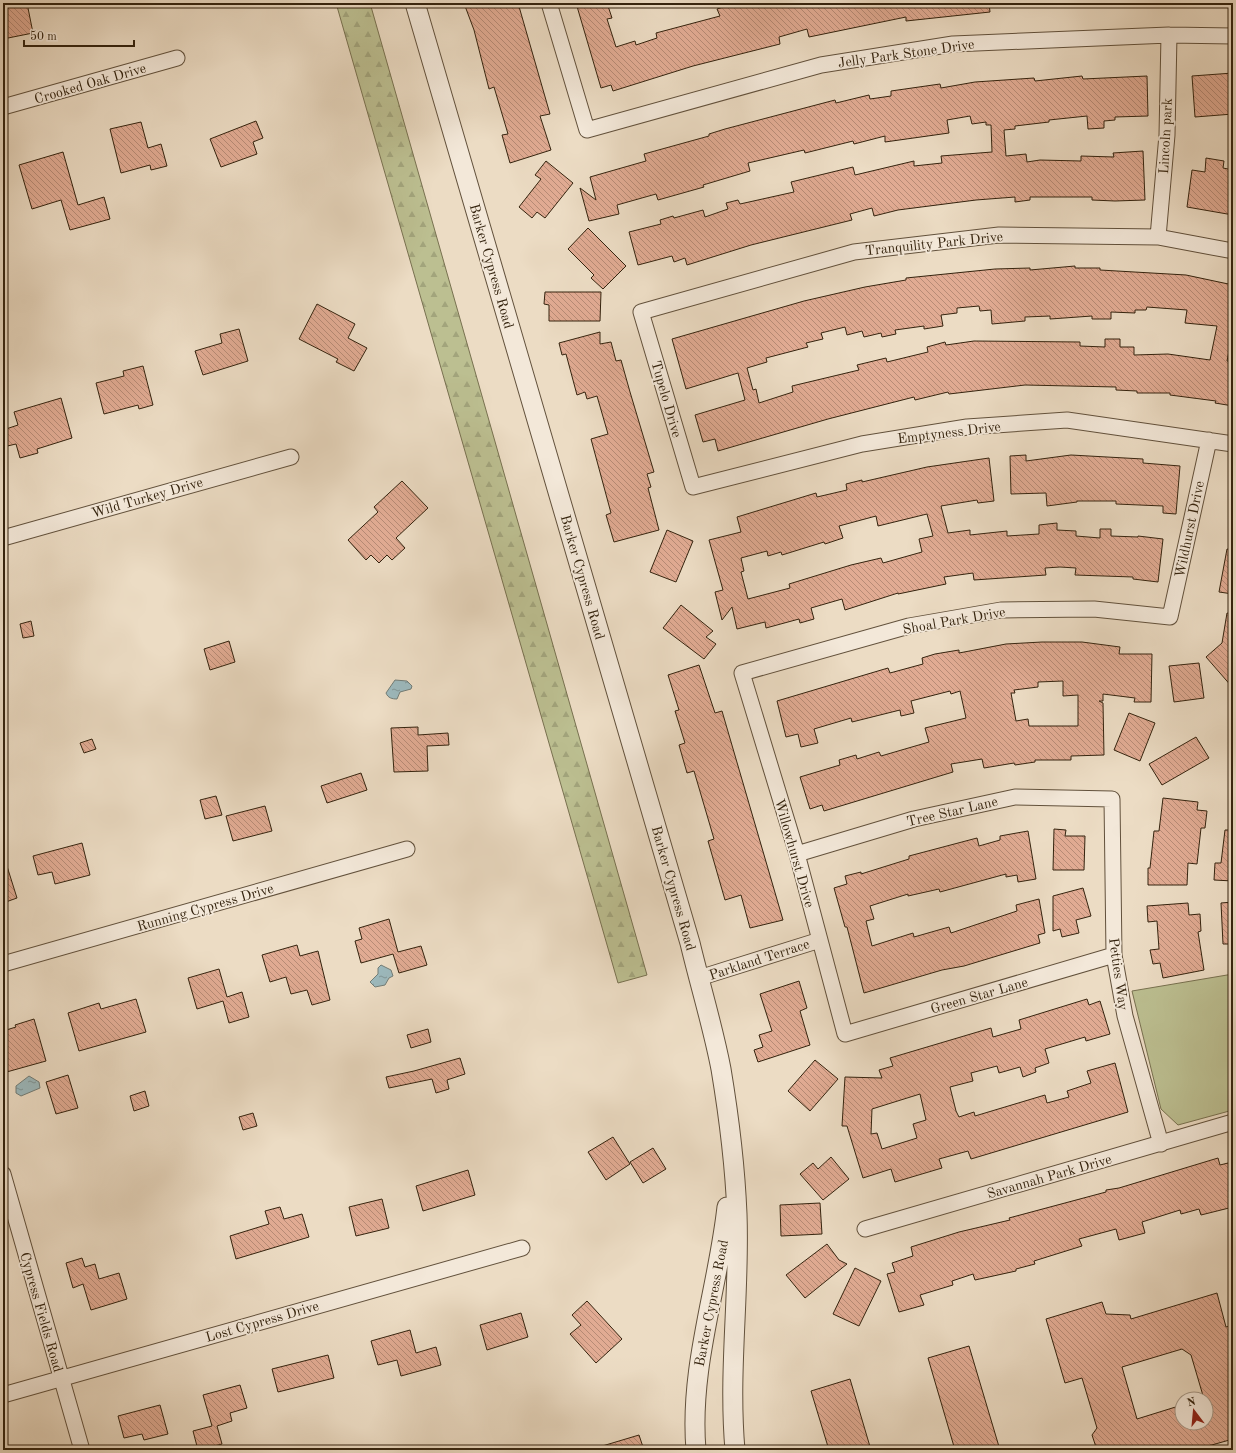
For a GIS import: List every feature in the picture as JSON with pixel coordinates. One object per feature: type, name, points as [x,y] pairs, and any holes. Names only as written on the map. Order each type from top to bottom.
[{"type":"street","name":"Barker Cypress Road","points":[[415,3],[685,927],[721,1068],[733,1156],[738,1255],[733,1385],[735,1450]]},
{"type":"street","name":"Jelly Park Stone Drive","points":[[549,3],[587,130],[821,65],[953,44],[1169,35],[1233,36]]},
{"type":"street","name":"Lincoln park","points":[[1158,237],[1167,135],[1169,35]]},
{"type":"street","name":"Crooked Oak Drive","points":[[3,107],[176,58]]},
{"type":"street","name":"Tranquility Park Drive","points":[[641,312],[854,252],[999,235],[1158,237],[1233,251]]},
{"type":"street","name":"Tupelo Drive","points":[[641,312],[693,487]]},
{"type":"street","name":"Emptyness Drive","points":[[693,487],[862,444],[967,427],[1067,420],[1233,444]]},
{"type":"street","name":"Wildhurst Drive","points":[[1170,617],[1209,440]]},
{"type":"street","name":"Wild Turkey Drive","points":[[3,538],[291,457]]},
{"type":"street","name":"Shoal Park Drive","points":[[742,673],[909,626],[1001,610],[1094,608],[1170,617]]},
{"type":"street","name":"Willowhurst Drive","points":[[742,673],[797,854],[845,1034]]},
{"type":"street","name":"Tree Star Lane","points":[[797,854],[914,819],[1015,797],[1112,799]]},
{"type":"street","name":"Petties Way","points":[[1112,799],[1114,955],[1125,1016],[1161,1144]]},
{"type":"street","name":"Running Cypress Drive","points":[[3,964],[407,849]]},
{"type":"street","name":"Parkland Terrace","points":[[699,978],[820,940]]},
{"type":"street","name":"Green Star Lane","points":[[845,1034],[1114,955]]},
{"type":"street","name":"Savannah Park Drive","points":[[865,1229],[1233,1122]]},
{"type":"street","name":"Barker Cypress Road","points":[[696,1450],[695,1396],[699,1362],[726,1222],[733,1156]]},
{"type":"street","name":"Cypress Fields Road","points":[[3,1174],[60,1378],[82,1450]]},
{"type":"street","name":"Lost Cypress Drive","points":[[3,1395],[522,1248]]},
{"type":"green space","points":[[336,3],[370,3],[647,975],[618,983]]},
{"type":"green space","points":[[1233,974],[1233,1110],[1178,1125],[1161,1109],[1132,991]]},
{"type":"water","points":[[395,680],[407,681],[412,686],[411,689],[400,692],[397,699],[393,699],[386,693]]},
{"type":"water","points":[[381,965],[391,970],[393,976],[389,978],[385,985],[375,987],[370,982],[378,974],[378,968]]},
{"type":"water","points":[[29,1076],[39,1082],[40,1088],[21,1096],[16,1093],[16,1086]]},
{"type":"building","points":[[27,3],[33,33],[3,39],[3,6]]},
{"type":"building","points":[[474,3],[518,3],[550,114],[540,116],[551,150],[510,163],[502,135],[508,134],[494,87],[489,89],[474,30],[465,6]]},
{"type":"building","points":[[576,3],[607,3],[612,18],[607,19],[616,47],[635,41],[636,45],[657,38],[656,33],[720,16],[717,9],[737,3],[746,3],[747,7],[764,3],[989,3],[990,12],[906,21],[906,17],[809,37],[807,29],[779,37],[780,44],[693,66],[613,91],[611,85],[601,88]]},
{"type":"building","points":[[1233,73],[1233,114],[1195,117],[1192,76]]},
{"type":"building","points":[[1082,76],[1083,79],[1147,76],[1148,116],[1115,117],[1115,120],[1104,121],[1104,128],[1088,129],[1087,116],[1049,120],[1049,122],[1015,126],[1015,129],[1004,130],[1006,156],[1026,154],[1027,162],[1040,160],[1081,161],[1081,156],[1114,157],[1113,153],[1143,151],[1145,200],[1115,201],[1092,200],[1092,197],[1030,197],[1030,200],[1015,202],[1015,197],[976,200],[898,210],[874,216],[872,208],[850,214],[852,220],[751,245],[687,265],[685,258],[674,262],[672,256],[638,265],[629,232],[661,224],[660,220],[673,216],[674,218],[703,210],[705,217],[728,209],[726,203],[738,200],[740,204],[794,192],[791,182],[853,167],[855,175],[914,161],[914,166],[942,163],[941,156],[992,152],[991,125],[986,125],[986,122],[972,124],[970,116],[947,120],[949,133],[885,142],[885,136],[854,144],[853,141],[805,153],[804,150],[748,163],[750,171],[703,185],[704,187],[658,200],[656,194],[617,205],[619,214],[589,221],[580,188],[596,200],[590,177],[646,161],[644,154],[709,136],[709,134],[725,129],[835,100],[836,103],[869,95],[870,99],[891,96],[891,91],[940,84],[941,88],[975,82],[1034,78],[1035,81]]},
{"type":"building","points":[[256,121],[263,138],[253,142],[257,154],[221,167],[210,139]]},
{"type":"building","points":[[141,122],[148,148],[161,144],[167,166],[151,170],[150,165],[121,173],[110,129]]},
{"type":"building","points":[[63,152],[78,205],[104,197],[110,219],[70,230],[61,200],[32,209],[19,165]]},
{"type":"building","points":[[1206,158],[1224,161],[1223,168],[1233,170],[1233,215],[1187,207],[1192,170],[1205,172]]},
{"type":"building","points":[[546,161],[573,183],[545,218],[537,212],[532,218],[519,207],[541,179],[535,175]]},
{"type":"building","points":[[588,228],[626,266],[603,289],[591,278],[594,275],[568,249]]},
{"type":"building","points":[[1075,266],[1075,268],[1100,268],[1100,270],[1186,275],[1233,285],[1233,330],[1227,361],[1233,362],[1233,406],[1215,403],[1216,401],[1170,395],[1170,393],[1137,393],[1137,391],[1116,390],[1116,387],[1025,385],[949,394],[948,392],[915,400],[914,397],[828,419],[718,451],[715,439],[703,442],[695,415],[745,400],[738,373],[686,389],[672,339],[804,301],[865,287],[906,280],[906,278],[995,269],[1030,268],[1030,270]],"holes":[[[979,306],[980,311],[991,310],[992,324],[1025,321],[1025,317],[1050,316],[1050,319],[1092,316],[1092,319],[1111,319],[1111,312],[1135,313],[1135,310],[1146,310],[1147,307],[1187,310],[1185,323],[1217,326],[1210,360],[1168,354],[1134,355],[1134,347],[1120,347],[1120,339],[1105,339],[1105,347],[1080,346],[1080,342],[974,341],[946,345],[945,342],[927,347],[928,352],[887,362],[886,358],[857,365],[859,370],[792,386],[793,392],[759,403],[756,389],[753,390],[747,368],[767,362],[766,358],[808,347],[806,343],[823,339],[821,333],[845,327],[847,335],[862,331],[864,337],[881,333],[882,337],[896,334],[895,330],[924,326],[924,329],[943,326],[941,315],[957,313],[957,308]]]},
{"type":"building","points":[[545,292],[601,292],[600,321],[549,321],[549,305],[544,304]]},
{"type":"building","points":[[317,304],[355,324],[348,338],[367,348],[354,371],[336,362],[338,359],[299,339]]},
{"type":"building","points":[[239,329],[248,361],[203,375],[195,351],[222,343],[220,334]]},
{"type":"building","points":[[600,332],[600,344],[611,342],[616,361],[621,360],[654,472],[647,474],[651,487],[648,488],[659,530],[614,542],[606,515],[611,513],[591,439],[608,434],[597,396],[587,399],[585,392],[577,395],[566,354],[562,355],[559,343]]},
{"type":"building","points":[[143,366],[153,405],[139,409],[138,405],[104,414],[96,383],[124,376],[123,371]]},
{"type":"building","points":[[61,398],[72,438],[37,449],[38,453],[20,458],[16,444],[3,447],[3,430],[18,425],[14,412]]},
{"type":"building","points":[[1026,455],[1026,461],[1071,455],[1143,459],[1143,463],[1180,466],[1176,514],[1163,513],[1163,506],[1116,504],[1116,501],[1077,501],[1047,506],[1046,493],[1011,494],[1010,456]]},
{"type":"building","points":[[989,458],[994,501],[978,503],[977,500],[941,506],[948,533],[970,530],[970,535],[1007,531],[1007,536],[1039,534],[1039,525],[1057,523],[1057,530],[1076,531],[1076,536],[1100,538],[1100,529],[1111,529],[1111,536],[1138,536],[1163,539],[1158,582],[1133,579],[1133,577],[1075,575],[1076,568],[1060,567],[1045,568],[1046,575],[974,580],[973,573],[944,577],[946,584],[898,593],[845,610],[842,599],[811,608],[814,619],[800,623],[799,619],[766,628],[765,622],[737,629],[732,607],[722,620],[715,592],[723,590],[709,540],[741,532],[737,517],[816,493],[817,497],[847,490],[846,484],[862,480],[862,482],[927,467]],"holes":[[[927,514],[933,536],[919,539],[922,552],[883,563],[881,558],[851,565],[789,584],[790,588],[748,599],[741,572],[744,571],[741,558],[767,551],[768,556],[781,552],[782,555],[824,542],[825,544],[843,538],[839,526],[876,516],[878,526]]]},
{"type":"building","points":[[402,481],[428,508],[396,538],[405,548],[392,560],[387,555],[379,563],[371,555],[366,560],[348,540],[378,512],[374,507]]},
{"type":"building","points":[[667,530],[693,541],[676,582],[650,572]]},
{"type":"building","points":[[1227,549],[1233,550],[1233,594],[1219,592]]},
{"type":"building","points":[[681,605],[713,631],[706,637],[716,644],[704,659],[663,628]]},
{"type":"building","points":[[1227,613],[1233,614],[1233,688],[1206,657],[1222,643]]},
{"type":"building","points":[[31,621],[34,636],[23,638],[20,624]]},
{"type":"building","points":[[229,641],[235,662],[210,670],[204,649]]},
{"type":"building","points":[[1082,642],[1120,647],[1119,654],[1152,654],[1151,702],[1134,702],[1135,698],[1103,694],[1103,701],[1099,701],[1103,703],[1104,755],[1071,756],[1071,760],[1035,760],[1035,762],[1015,765],[1014,763],[984,768],[982,759],[951,764],[953,772],[824,811],[822,805],[810,809],[800,777],[840,765],[839,760],[856,755],[857,759],[879,752],[881,756],[929,742],[925,728],[966,718],[960,691],[951,694],[950,691],[911,701],[914,713],[901,716],[900,710],[852,722],[851,718],[814,729],[818,743],[801,747],[798,734],[786,737],[777,701],[888,668],[890,673],[923,664],[922,658],[935,654],[959,650],[959,653],[1006,644]],"holes":[[[1063,681],[1063,696],[1078,695],[1078,726],[1029,726],[1028,719],[1016,721],[1011,693],[1015,693],[1014,690],[1038,687],[1038,682]]]},
{"type":"building","points":[[1199,663],[1204,698],[1174,702],[1169,666]]},
{"type":"building","points":[[699,665],[715,713],[722,711],[783,920],[750,928],[741,895],[725,900],[708,841],[714,839],[694,771],[687,773],[679,745],[685,743],[675,711],[679,710],[668,675]]},
{"type":"building","points":[[1129,713],[1155,723],[1140,761],[1114,750]]},
{"type":"building","points":[[418,727],[418,735],[448,733],[449,745],[427,746],[428,771],[394,772],[391,728]]},
{"type":"building","points":[[1196,737],[1209,758],[1162,785],[1149,764]]},
{"type":"building","points":[[92,739],[96,749],[84,753],[80,743]]},
{"type":"building","points":[[361,773],[367,790],[327,803],[321,786]]},
{"type":"building","points":[[216,796],[222,815],[205,819],[200,800]]},
{"type":"building","points":[[1163,798],[1198,802],[1197,810],[1207,811],[1205,828],[1201,828],[1197,864],[1188,863],[1187,885],[1148,885],[1148,868],[1150,868],[1154,831],[1159,831]]},
{"type":"building","points":[[265,806],[272,831],[233,841],[226,816]]},
{"type":"building","points":[[1054,829],[1066,830],[1065,836],[1085,836],[1084,870],[1053,870]]},
{"type":"building","points":[[1225,830],[1233,830],[1233,881],[1214,880],[1215,863],[1221,863]]},
{"type":"building","points":[[1028,831],[1036,879],[1018,882],[1017,875],[1006,877],[1006,874],[940,892],[939,889],[908,896],[908,894],[870,906],[874,919],[866,921],[872,946],[913,933],[914,937],[949,927],[951,933],[1017,911],[1016,905],[1039,899],[1045,933],[1038,935],[1040,943],[964,966],[942,970],[864,993],[847,927],[845,927],[834,888],[847,884],[845,876],[861,872],[861,874],[909,859],[909,856],[977,838],[979,846],[1000,840],[1000,836]]},
{"type":"building","points":[[82,843],[90,875],[55,884],[52,872],[38,875],[33,856]]},
{"type":"building","points":[[6,863],[17,898],[3,903],[3,864]]},
{"type":"building","points":[[1083,888],[1091,916],[1076,920],[1079,933],[1062,937],[1060,929],[1053,931],[1053,896]]},
{"type":"building","points":[[1233,902],[1233,944],[1223,944],[1221,903]]},
{"type":"building","points":[[1188,903],[1189,915],[1200,914],[1201,931],[1198,932],[1204,970],[1163,978],[1160,963],[1153,964],[1150,950],[1159,949],[1157,921],[1148,922],[1147,906]]},
{"type":"building","points":[[389,919],[398,952],[421,946],[427,965],[399,973],[393,954],[361,963],[355,941],[362,939],[359,928]]},
{"type":"building","points":[[297,945],[300,956],[318,951],[330,1000],[312,1005],[307,990],[291,994],[286,977],[270,982],[262,955]]},
{"type":"building","points":[[219,969],[227,997],[242,992],[249,1017],[229,1023],[223,1001],[197,1009],[188,978]]},
{"type":"building","points":[[799,981],[807,1008],[800,1011],[810,1045],[758,1062],[754,1050],[763,1047],[759,1035],[772,1031],[760,994]]},
{"type":"building","points":[[136,999],[146,1032],[79,1051],[68,1013],[99,1003],[101,1009]]},
{"type":"building","points":[[1087,999],[1089,1005],[1100,1001],[1110,1034],[1086,1041],[1085,1037],[1045,1049],[1049,1063],[1035,1068],[1036,1072],[1023,1077],[1020,1067],[999,1073],[997,1066],[971,1073],[973,1081],[950,1087],[959,1117],[974,1112],[975,1116],[1045,1095],[1047,1103],[1069,1097],[1067,1091],[1091,1083],[1087,1071],[1115,1063],[1128,1112],[971,1159],[968,1151],[939,1159],[942,1168],[895,1182],[891,1169],[863,1178],[847,1126],[842,1126],[845,1077],[882,1078],[879,1070],[893,1066],[890,1058],[991,1028],[993,1037],[1021,1029],[1019,1020]],"holes":[[[920,1094],[926,1120],[913,1124],[917,1138],[882,1149],[877,1133],[871,1134],[872,1109]]]},
{"type":"building","points":[[34,1019],[46,1061],[3,1073],[3,1031],[16,1027],[15,1025]]},
{"type":"building","points":[[428,1029],[431,1042],[411,1048],[407,1035]]},
{"type":"building","points":[[460,1058],[465,1074],[447,1080],[449,1089],[436,1093],[432,1079],[389,1088],[386,1077]]},
{"type":"building","points":[[815,1060],[838,1079],[810,1111],[788,1091]]},
{"type":"building","points":[[68,1075],[78,1108],[56,1114],[46,1082]]},
{"type":"building","points":[[145,1091],[149,1106],[134,1111],[130,1096]]},
{"type":"building","points":[[253,1113],[257,1126],[243,1130],[239,1117]]},
{"type":"building","points":[[613,1137],[630,1164],[606,1180],[588,1152]]},
{"type":"building","points":[[653,1148],[666,1169],[643,1183],[630,1162]]},
{"type":"building","points":[[831,1157],[849,1179],[823,1200],[800,1174],[813,1163],[818,1169]]},
{"type":"building","points":[[1218,1158],[1220,1165],[1228,1163],[1233,1180],[1233,1207],[1201,1215],[1199,1209],[1181,1214],[1180,1210],[1142,1222],[1145,1233],[1119,1240],[1116,1229],[1079,1239],[1082,1246],[1034,1261],[1035,1264],[1016,1269],[1016,1271],[975,1280],[973,1274],[952,1281],[953,1285],[920,1295],[924,1305],[899,1312],[887,1274],[895,1272],[892,1263],[913,1256],[911,1247],[959,1232],[1010,1220],[1009,1218],[1106,1192],[1106,1190],[1119,1188]]},
{"type":"building","points":[[468,1170],[475,1195],[423,1211],[416,1186]]},
{"type":"building","points":[[382,1199],[389,1228],[356,1236],[349,1207]]},
{"type":"building","points":[[820,1203],[822,1234],[781,1236],[780,1205]]},
{"type":"building","points":[[280,1207],[284,1219],[302,1214],[309,1237],[236,1259],[230,1236],[269,1224],[265,1211]]},
{"type":"building","points":[[827,1244],[839,1260],[847,1264],[805,1298],[786,1275]]},
{"type":"building","points":[[82,1258],[85,1267],[95,1264],[99,1279],[119,1273],[127,1299],[91,1310],[83,1284],[73,1288],[66,1263]]},
{"type":"building","points":[[855,1268],[881,1281],[859,1326],[833,1314]]},
{"type":"building","points":[[1217,1293],[1226,1327],[1233,1325],[1233,1331],[1230,1336],[1233,1347],[1233,1439],[1194,1450],[1097,1450],[1092,1435],[1097,1428],[1082,1378],[1065,1383],[1046,1319],[1102,1302],[1106,1314],[1130,1315],[1131,1319]],"holes":[[[1182,1349],[1191,1355],[1202,1391],[1214,1391],[1214,1431],[1174,1431],[1174,1407],[1137,1419],[1122,1367]]]},
{"type":"building","points":[[587,1301],[622,1339],[596,1363],[570,1334],[581,1325],[572,1315]]},
{"type":"building","points":[[521,1313],[528,1337],[487,1350],[480,1325]]},
{"type":"building","points":[[410,1330],[416,1353],[436,1347],[441,1365],[401,1376],[397,1360],[378,1365],[371,1341]]},
{"type":"building","points":[[969,1346],[1000,1450],[955,1450],[928,1358]]},
{"type":"building","points":[[328,1355],[334,1378],[278,1392],[272,1369]]},
{"type":"building","points":[[850,1379],[871,1450],[829,1450],[811,1391]]},
{"type":"building","points":[[240,1385],[247,1408],[230,1413],[232,1421],[217,1426],[222,1444],[198,1450],[193,1431],[212,1426],[203,1395]]},
{"type":"building","points":[[160,1405],[168,1434],[144,1440],[142,1434],[124,1438],[118,1416]]},
{"type":"building","points":[[639,1435],[644,1450],[600,1450],[599,1447]]}]
